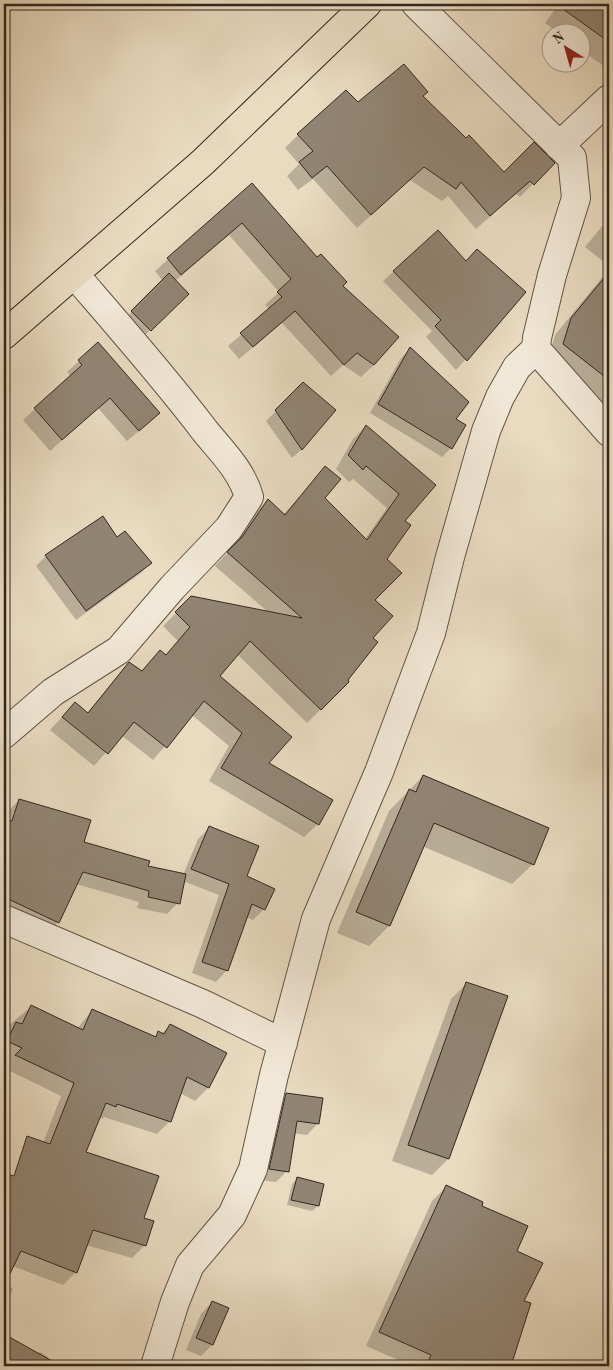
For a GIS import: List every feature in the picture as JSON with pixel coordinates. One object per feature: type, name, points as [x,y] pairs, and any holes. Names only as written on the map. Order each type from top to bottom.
[{"type":"main road","points":[[4,335],[203,162],[366,4]]},
{"type":"street","points":[[156,1366],[175,1302],[190,1264],[232,1215],[253,1169],[283,1042],[316,919],[379,772],[431,633],[452,547],[486,431],[500,397],[517,367],[536,349],[552,275],[576,198],[572,158],[416,4]]},
{"type":"street","points":[[560,146],[609,98]]},
{"type":"street","points":[[4,734],[53,692],[120,650],[172,588],[229,528],[249,497],[244,481],[206,431],[140,349],[75,275]]},
{"type":"street","points":[[536,349],[609,432]]},
{"type":"street","points":[[4,919],[202,1004],[283,1042]]},
{"type":"building","points":[[556,4],[609,4],[609,42],[590,28],[590,22],[581,22]]},
{"type":"building","points":[[404,64],[428,92],[423,96],[466,138],[469,135],[504,172],[534,142],[555,163],[534,185],[530,181],[490,216],[461,182],[456,189],[424,167],[371,215],[327,166],[312,178],[299,162],[313,151],[297,134],[346,90],[358,102]]},
{"type":"building","points":[[252,183],[317,257],[321,254],[347,282],[343,286],[399,337],[374,365],[357,353],[344,365],[295,311],[253,347],[240,333],[282,297],[277,292],[291,279],[242,223],[181,275],[167,258]]},
{"type":"building","points":[[438,230],[466,261],[477,249],[526,292],[467,361],[435,326],[441,320],[393,271]]},
{"type":"building","points":[[609,272],[609,380],[563,344],[571,318]]},
{"type":"building","points":[[169,273],[189,294],[151,331],[131,311]]},
{"type":"building","points":[[98,342],[160,413],[139,431],[110,398],[62,440],[34,408],[82,365],[78,360]]},
{"type":"building","points":[[410,347],[469,402],[456,419],[466,425],[452,449],[378,404]]},
{"type":"building","points":[[303,382],[336,410],[302,450],[275,410]]},
{"type":"building","points":[[366,425],[436,485],[405,521],[411,525],[387,559],[402,573],[375,600],[393,616],[373,638],[378,642],[348,680],[349,682],[321,710],[250,641],[220,676],[292,737],[269,763],[333,800],[319,825],[221,768],[242,733],[204,701],[167,748],[134,722],[108,754],[62,717],[75,702],[88,713],[129,662],[142,671],[160,650],[166,655],[190,627],[175,612],[191,596],[302,618],[227,552],[242,537],[268,499],[285,515],[325,466],[341,479],[325,498],[367,540],[399,494],[366,466],[363,470],[348,455]]},
{"type":"building","points":[[103,516],[117,537],[125,531],[152,563],[86,611],[45,555]]},
{"type":"building","points":[[423,775],[549,828],[534,865],[434,823],[390,926],[356,912],[409,789],[416,792]]},
{"type":"building","points":[[19,799],[91,820],[84,842],[150,861],[148,866],[186,874],[180,904],[148,897],[149,891],[83,872],[59,923],[4,897],[4,819],[12,821]]},
{"type":"building","points":[[209,826],[259,846],[247,876],[275,889],[265,910],[252,904],[228,971],[202,962],[229,884],[191,869]]},
{"type":"building","points":[[466,982],[508,996],[449,1159],[408,1145]]},
{"type":"building","points":[[31,1005],[83,1030],[92,1009],[156,1037],[158,1031],[164,1034],[170,1024],[227,1053],[209,1088],[187,1077],[171,1122],[117,1104],[116,1107],[106,1103],[86,1152],[159,1176],[144,1218],[154,1221],[146,1246],[93,1230],[77,1273],[21,1251],[4,1286],[4,1186],[7,1174],[14,1176],[27,1136],[50,1144],[74,1083],[15,1055],[22,1048],[7,1041],[16,1022],[22,1024]]},
{"type":"building","points":[[286,1093],[323,1098],[319,1124],[297,1121],[289,1172],[269,1169]]},
{"type":"building","points":[[297,1177],[324,1184],[319,1206],[291,1200]]},
{"type":"building","points":[[446,1185],[483,1202],[482,1206],[528,1226],[517,1251],[543,1263],[524,1301],[531,1303],[511,1366],[426,1366],[431,1355],[379,1332]]},
{"type":"building","points":[[212,1301],[229,1308],[213,1345],[196,1338]]},
{"type":"building","points":[[4,1334],[61,1366],[4,1366]]}]
